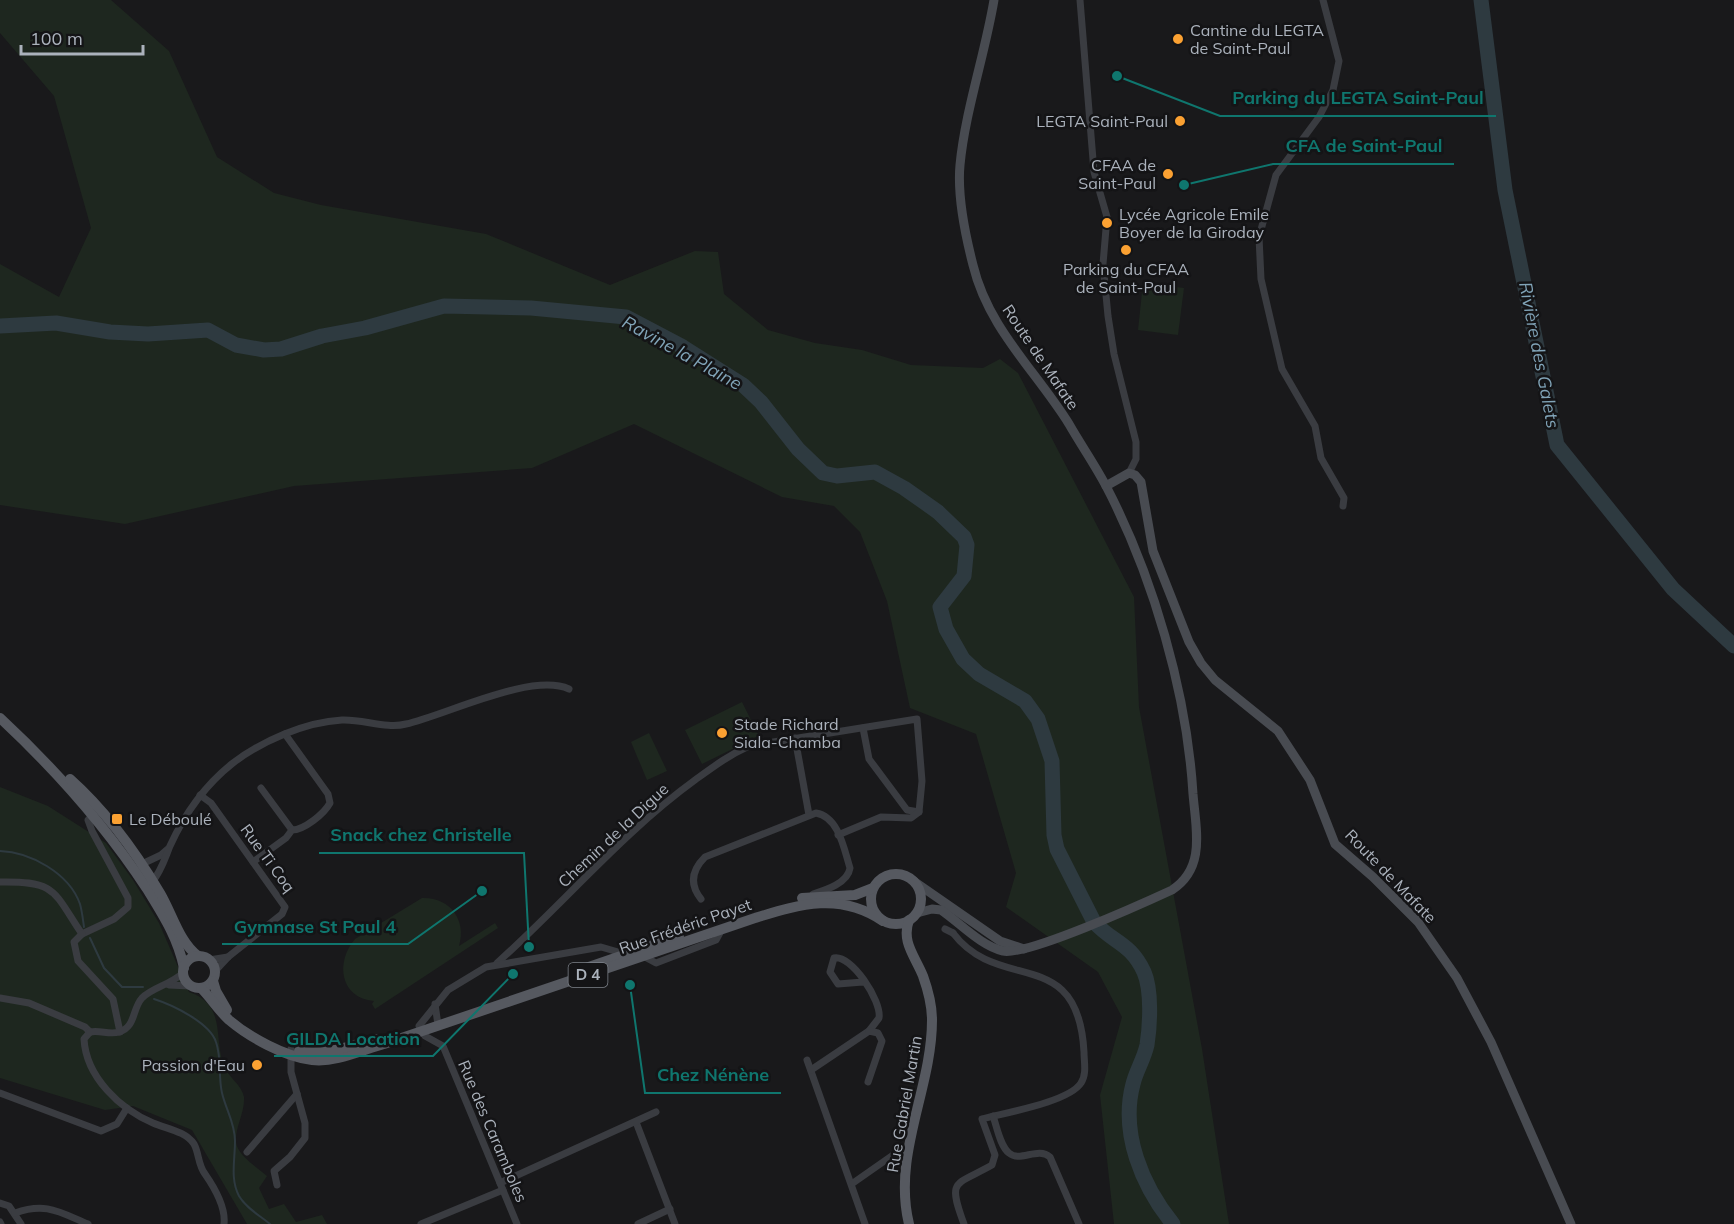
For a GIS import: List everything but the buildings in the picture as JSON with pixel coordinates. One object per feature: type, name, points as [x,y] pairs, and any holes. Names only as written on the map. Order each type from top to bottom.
[{"type":"main road","name":"Route de Mafate","points":[[913,916],[936,909],[1002,951],[1013,952],[1039,945],[1162,895],[1183,883],[1189,876],[1197,852],[1193,785],[1184,716],[1174,669],[1137,554],[1106,486],[1066,421],[999,327],[987,304],[973,266],[963,219],[960,166],[994,0]]},
{"type":"main road","name":"Route de Mafate","points":[[1129,473],[1135,475],[1141,482],[1154,551],[1189,642],[1201,663],[1215,680],[1278,731],[1310,780],[1335,844],[1373,877],[1418,922],[1457,978],[1491,1042],[1571,1224]]},
{"type":"main road","points":[[1106,486],[1129,473]]},
{"type":"main road","name":"D 4","points":[[0,718],[44,759],[72,781],[108,817],[153,882],[189,950],[198,956]]},
{"type":"main road","name":"D 4","points":[[44,759],[93,815],[140,879],[175,935],[184,970],[196,987],[239,1027],[265,1044],[291,1051]]},
{"type":"main road","points":[[912,880],[921,896],[921,905],[913,916],[901,924],[885,922],[872,906],[873,888],[886,876],[895,874],[912,880],[1000,941],[1026,949]]},
{"type":"main road","name":"Rue Frédéric Payet","points":[[291,1051],[310,1053],[329,1051],[419,1029],[627,958],[768,906],[804,897],[855,895],[873,888]]},
{"type":"main road","name":"Rue Frédéric Payet","points":[[627,958],[643,956],[802,904],[825,903],[858,907],[885,922]]},
{"type":"main road","name":"Rue Gabriel Martin","points":[[909,1224],[905,1189],[906,1155],[932,1033],[929,995],[906,938],[913,916]]},
{"type":"main road","name":"Rue Gabriel Martin","points":[[885,922],[913,957]]},
{"type":"main road","points":[[184,970],[189,960],[198,956],[209,960]]},
{"type":"main road","name":"D 4","points":[[209,960],[216,991],[231,1015],[243,1026],[291,1051]]},
{"type":"main road","points":[[196,987],[214,976]]},
{"type":"street","points":[[1080,0],[1094,172],[1107,217],[1103,264],[1108,316],[1114,354],[1136,442],[1136,459],[1129,473]]},
{"type":"street","points":[[1323,0],[1339,61],[1333,90],[1318,117],[1276,175],[1259,237],[1261,279],[1282,369],[1315,426],[1319,454],[1344,498],[1343,506]]},
{"type":"street","points":[[170,847],[161,855],[142,864],[140,879],[153,882],[170,847],[185,816],[200,795],[233,763],[256,747],[285,734],[344,719],[404,725],[518,688],[561,686],[569,689]]},
{"type":"street","name":"Chemin de la Digue","points":[[497,963],[671,797],[732,753],[749,746],[917,719],[922,781],[919,812],[881,817],[838,835]]},
{"type":"street","points":[[863,728],[869,759],[906,814]]},
{"type":"street","points":[[285,734],[330,799],[325,810],[298,830],[291,830]]},
{"type":"street","points":[[795,738],[809,815]]},
{"type":"street","points":[[261,788],[291,830]]},
{"type":"street","name":"Rue Ti Coq","points":[[200,795],[211,803],[283,902],[285,910],[228,957],[214,976]]},
{"type":"street","points":[[701,900],[694,891],[693,878],[705,856],[793,824],[816,813],[829,818],[850,868],[849,873],[836,884],[804,897]]},
{"type":"street","points":[[93,815],[88,820],[105,858],[120,881],[128,907],[114,919],[82,934],[74,942],[78,961],[113,999],[120,1032]]},
{"type":"street","points":[[253,862],[286,838],[291,830]]},
{"type":"street","points":[[0,882],[39,885],[53,893],[69,910],[82,934]]},
{"type":"street","points":[[950,905],[956,921],[954,933]]},
{"type":"street","points":[[945,929],[954,933],[965,949],[979,958],[1057,984],[1071,998],[1083,1045],[1085,1074],[1074,1090],[1051,1100],[982,1119],[994,1155],[992,1165],[964,1177],[956,1188],[956,1201],[964,1224]]},
{"type":"street","name":"Chemin de la Digue","points":[[419,1029],[435,1002],[466,976],[497,963],[601,947],[627,958]]},
{"type":"street","points":[[209,960],[228,957]]},
{"type":"street","points":[[811,1070],[869,1031],[876,1023],[880,1013],[875,994],[850,964],[843,959],[834,958],[830,972],[838,984],[863,982]]},
{"type":"street","points":[[169,985],[184,970]]},
{"type":"street","points":[[0,998],[29,1003],[85,1027],[90,1032],[120,1032],[130,1025],[141,999],[151,991],[169,985],[196,987]]},
{"type":"street","points":[[435,1002],[437,1022]]},
{"type":"street","name":"Rue des Caramboles","points":[[419,1029],[443,1046],[517,1224]]},
{"type":"street","points":[[868,1082],[882,1041],[878,1033],[869,1031]]},
{"type":"street","points":[[90,1032],[84,1039],[85,1053],[91,1068],[113,1096],[127,1108],[151,1122],[182,1134],[194,1144],[201,1169],[218,1196],[224,1214],[224,1224]]},
{"type":"street","points":[[277,1185],[274,1171],[290,1157],[305,1138],[305,1123],[291,1072],[291,1051]]},
{"type":"street","points":[[807,1060],[865,1224]]},
{"type":"street","points":[[0,1093],[101,1131],[117,1124],[127,1108]]},
{"type":"street","points":[[247,1152],[297,1094]]},
{"type":"street","points":[[421,1224],[656,1112]]},
{"type":"street","points":[[993,1116],[1004,1147],[1009,1154],[1016,1156],[1040,1152],[1050,1157],[1078,1224]]},
{"type":"street","points":[[636,1122],[675,1224]]},
{"type":"street","points":[[852,1183],[893,1155],[906,1155]]},
{"type":"street","points":[[1,1201],[15,1213],[21,1224]]},
{"type":"street","points":[[15,1213],[34,1206],[58,1212],[88,1224]]},
{"type":"street","points":[[638,1224],[670,1209]]},
{"type":"shaded area","points":[[0,0],[111,0],[169,51],[217,157],[274,193],[321,205],[486,234],[610,285],[695,251],[718,252],[724,294],[768,330],[815,343],[862,350],[911,365],[983,368],[1000,359],[1018,373],[1134,597],[1139,707],[1202,1049],[1229,1224],[1114,1224],[1100,1095],[1122,1017],[1098,972],[1006,907],[1016,873],[976,734],[910,708],[887,601],[860,532],[834,506],[782,497],[634,424],[532,468],[294,486],[125,524],[0,505],[0,264],[59,297],[91,228],[54,96],[0,33]]},
{"type":"shaded area","points":[[1143,283],[1184,288],[1178,335],[1138,330]]},
{"type":"shaded area","name":"Stade Richard Siala-Chamba","points":[[742,702],[759,736],[702,764],[685,730]]},
{"type":"shaded area","points":[[649,733],[667,771],[647,780],[631,742]]},
{"type":"shaded area","points":[[0,787],[48,806],[106,843],[133,880],[159,923],[189,992],[209,1005],[214,1014],[224,1066],[241,1089],[244,1097],[236,1136],[237,1147],[267,1176],[259,1188],[269,1209],[284,1204],[296,1222],[322,1215],[327,1224],[247,1224],[192,1130],[133,1106],[105,1110],[0,1078]]},
{"type":"shaded area","points":[[422,898],[441,901],[454,912],[461,927],[459,946],[495,923],[498,928],[375,1009],[372,1004],[374,1001],[354,993],[344,978],[343,968],[349,948],[355,939]]},
{"type":"waterway","name":"Rivière des Galets","points":[[1481,0],[1505,190],[1557,445],[1673,589],[1734,646]]},
{"type":"waterway","name":"Ravine la Plaine","points":[[0,326],[56,323],[110,332],[148,334],[208,330],[236,345],[264,350],[281,349],[322,336],[365,328],[444,306],[531,308],[626,317],[683,347],[743,385],[761,402],[798,449],[823,473],[837,476],[875,472],[904,488],[938,512],[964,537],[967,545],[964,576],[940,607],[946,629],[963,659],[979,674],[1025,701],[1038,719],[1052,761],[1054,835],[1057,849],[1094,922],[1133,954],[1147,980],[1150,1008],[1148,1037],[1146,1050],[1133,1084],[1129,1121],[1136,1158],[1143,1176],[1173,1224]]},
{"type":"waterway","points":[[0,851],[24,855],[58,874],[75,893],[80,904],[84,927]]},
{"type":"waterway","points":[[90,938],[104,968],[122,987],[143,987]]},
{"type":"waterway","points":[[154,999],[199,1022],[216,1042],[222,1093],[235,1134],[236,1190],[245,1204],[270,1224]]},
{"type":"place","name":"Cantine du LEGTA de Saint-Paul","points":[[1178,39]]},
{"type":"place","name":"Parking du LEGTA Saint-Paul","points":[[1117,76]]},
{"type":"place","name":"LEGTA Saint-Paul","points":[[1180,121]]},
{"type":"place","name":"CFAA de Saint-Paul","points":[[1168,174]]},
{"type":"place","name":"CFA de Saint-Paul","points":[[1184,185]]},
{"type":"place","name":"Lycée Agricole Emile Boyer de la Giroday","points":[[1107,223]]},
{"type":"place","name":"Parking du CFAA de Saint-Paul","points":[[1126,250]]},
{"type":"place","name":"Stade Richard Siala-Chamba","points":[[722,733]]},
{"type":"place","name":"Le Déboulé","points":[[117,819]]},
{"type":"place","name":"Gymnase St Paul 4","points":[[482,891]]},
{"type":"place","name":"Snack chez Christelle","points":[[529,947]]},
{"type":"place","name":"GILDA Location","points":[[513,974]]},
{"type":"place","name":"Chez Nénène","points":[[630,985]]},
{"type":"place","name":"Passion d'Eau","points":[[257,1065]]}]
